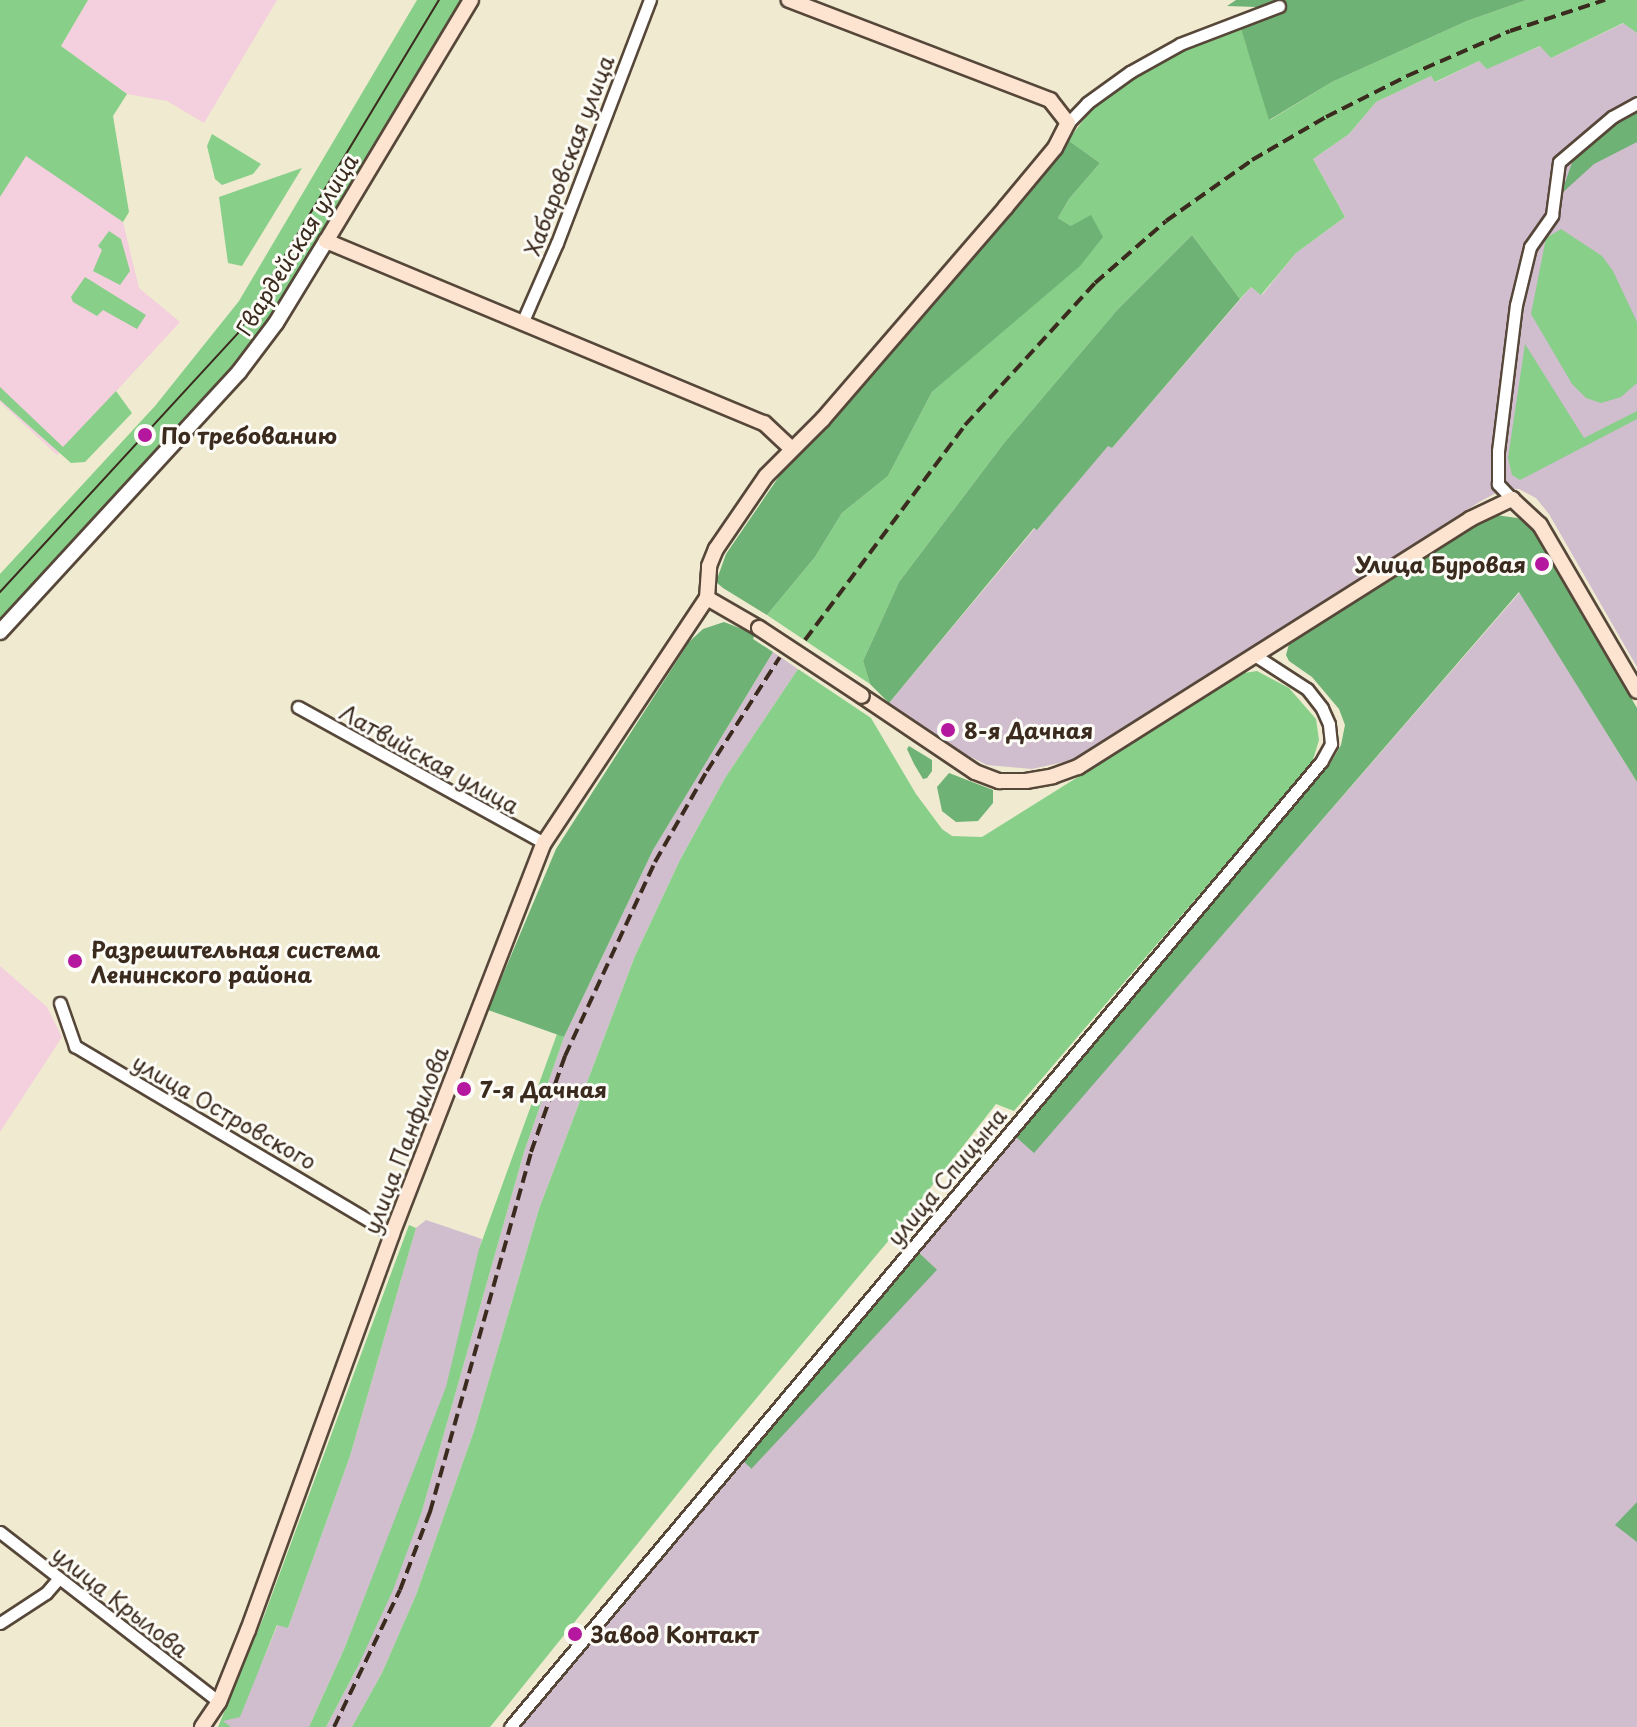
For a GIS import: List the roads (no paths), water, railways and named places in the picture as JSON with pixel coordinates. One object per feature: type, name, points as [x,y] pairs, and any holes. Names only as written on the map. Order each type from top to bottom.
[{"type":"main road","name":"Гвардейская улица","points":[[326,241],[471,0]]},
{"type":"main road","points":[[789,0],[1050,100],[1068,123],[1055,148],[1005,208],[823,419],[766,476],[716,549],[709,566],[707,598],[759,628],[975,772],[999,781],[1026,781],[1078,767],[1470,519],[1512,499],[1529,512],[1637,691]]},
{"type":"main road","points":[[326,241],[764,423],[791,448]]},
{"type":"main road","name":"улица Панфилова","points":[[202,1727],[219,1702],[392,1234],[544,843],[707,598]]},
{"type":"street","name":"Хабаровская улица","points":[[522,323],[557,243],[650,0]]},
{"type":"street","points":[[1068,123],[1087,103],[1130,72],[1180,44],[1279,6]]},
{"type":"street","points":[[1512,499],[1498,484],[1498,451],[1516,305],[1530,247],[1552,215],[1559,162],[1612,117],[1637,103]]},
{"type":"street","name":"Гвардейская улица","points":[[0,632],[239,372],[276,323],[326,241]]},
{"type":"street","name":"улица Спицына","points":[[510,1727],[1321,762],[1331,744],[1329,724],[1322,708],[1307,689],[1256,656]]},
{"type":"street","name":"Латвийская улица","points":[[298,707],[544,843]]},
{"type":"street","name":"улица Островского","points":[[60,1003],[75,1046],[392,1234]]},
{"type":"street","name":"улица Крылова","points":[[0,1532],[219,1702]]},
{"type":"street","points":[[0,1623],[46,1593],[58,1579]]},
{"type":"tram line","points":[[0,592],[238,333],[439,0]]},
{"type":"railway","points":[[805,640],[965,425],[1095,283],[1166,221],[1252,160],[1326,117],[1407,76],[1510,31],[1605,0]]},
{"type":"railway","points":[[334,1727],[400,1590],[430,1512],[531,1152],[565,1056],[655,862],[707,771],[780,657]]},
{"type":"place","name":"По требованию","points":[[145,435]]},
{"type":"place","name":"Улица Буровая","points":[[1542,564]]},
{"type":"place","name":"8-я Дачная","points":[[948,730]]},
{"type":"place","name":"Разрешительная система Ленинского района","points":[[75,961]]},
{"type":"place","name":"7-я Дачная","points":[[464,1089]]},
{"type":"place","name":"Завод Контакт","points":[[575,1634]]}]
